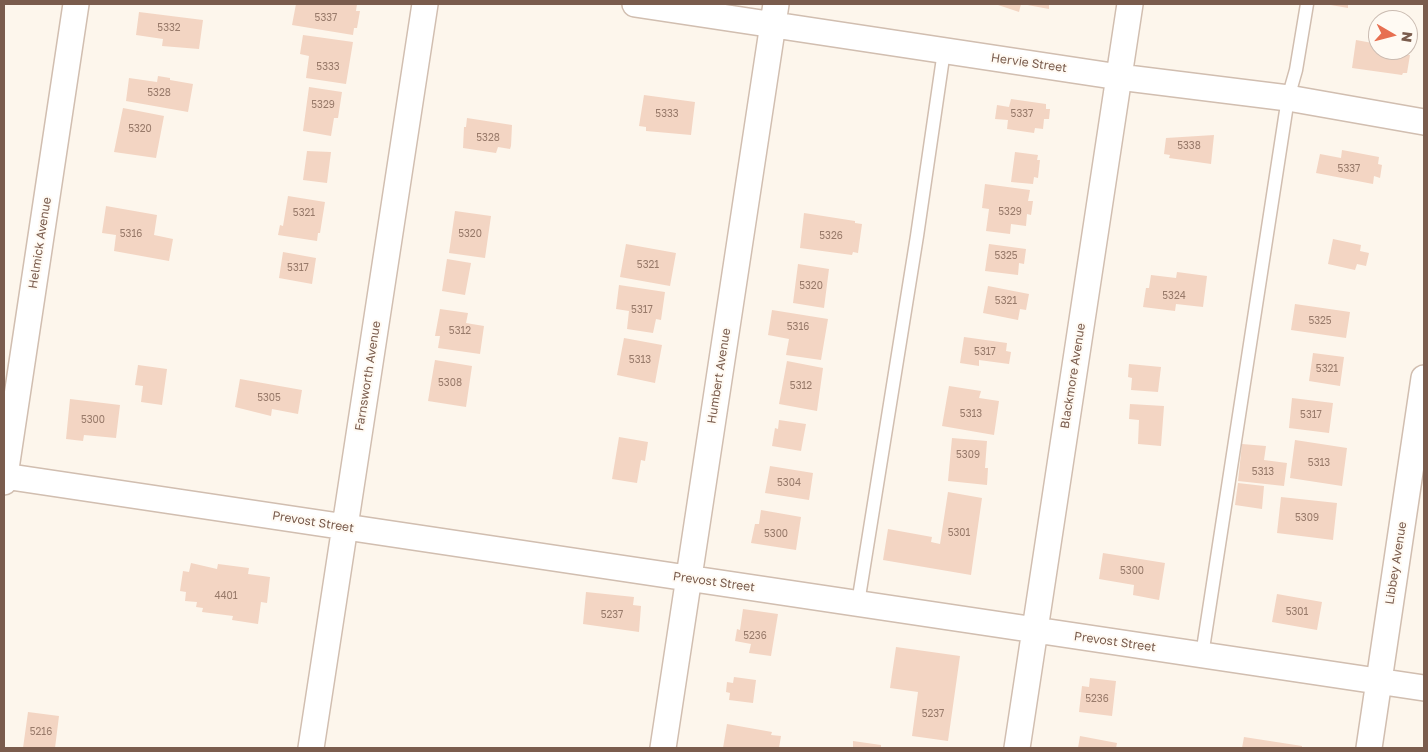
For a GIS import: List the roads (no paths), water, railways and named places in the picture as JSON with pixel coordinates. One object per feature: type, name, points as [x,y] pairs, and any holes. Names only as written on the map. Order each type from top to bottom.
[{"type":"street","name":"Helmick Avenue","points":[[4,478],[76,4]]},
{"type":"street","name":"Farnsworth Avenue","points":[[311,748],[425,4]]},
{"type":"street","name":"Hervie Street","points":[[635,4],[774,14],[944,51],[1119,77],[1288,98],[1424,122]]},
{"type":"street","name":"Blackmore Avenue","points":[[1017,748],[1130,4]]},
{"type":"street","name":"Humbert Avenue","points":[[663,748],[774,14]]},
{"type":"street","name":"Libbey Avenue","points":[[1368,748],[1424,378]]},
{"type":"street","name":"Prevost Street","points":[[4,478],[1424,688]]},
{"type":"lane","points":[[1202,655],[1288,98],[1296,70],[1307,4]]},
{"type":"lane","points":[[858,603],[917,236],[944,51]]}]
